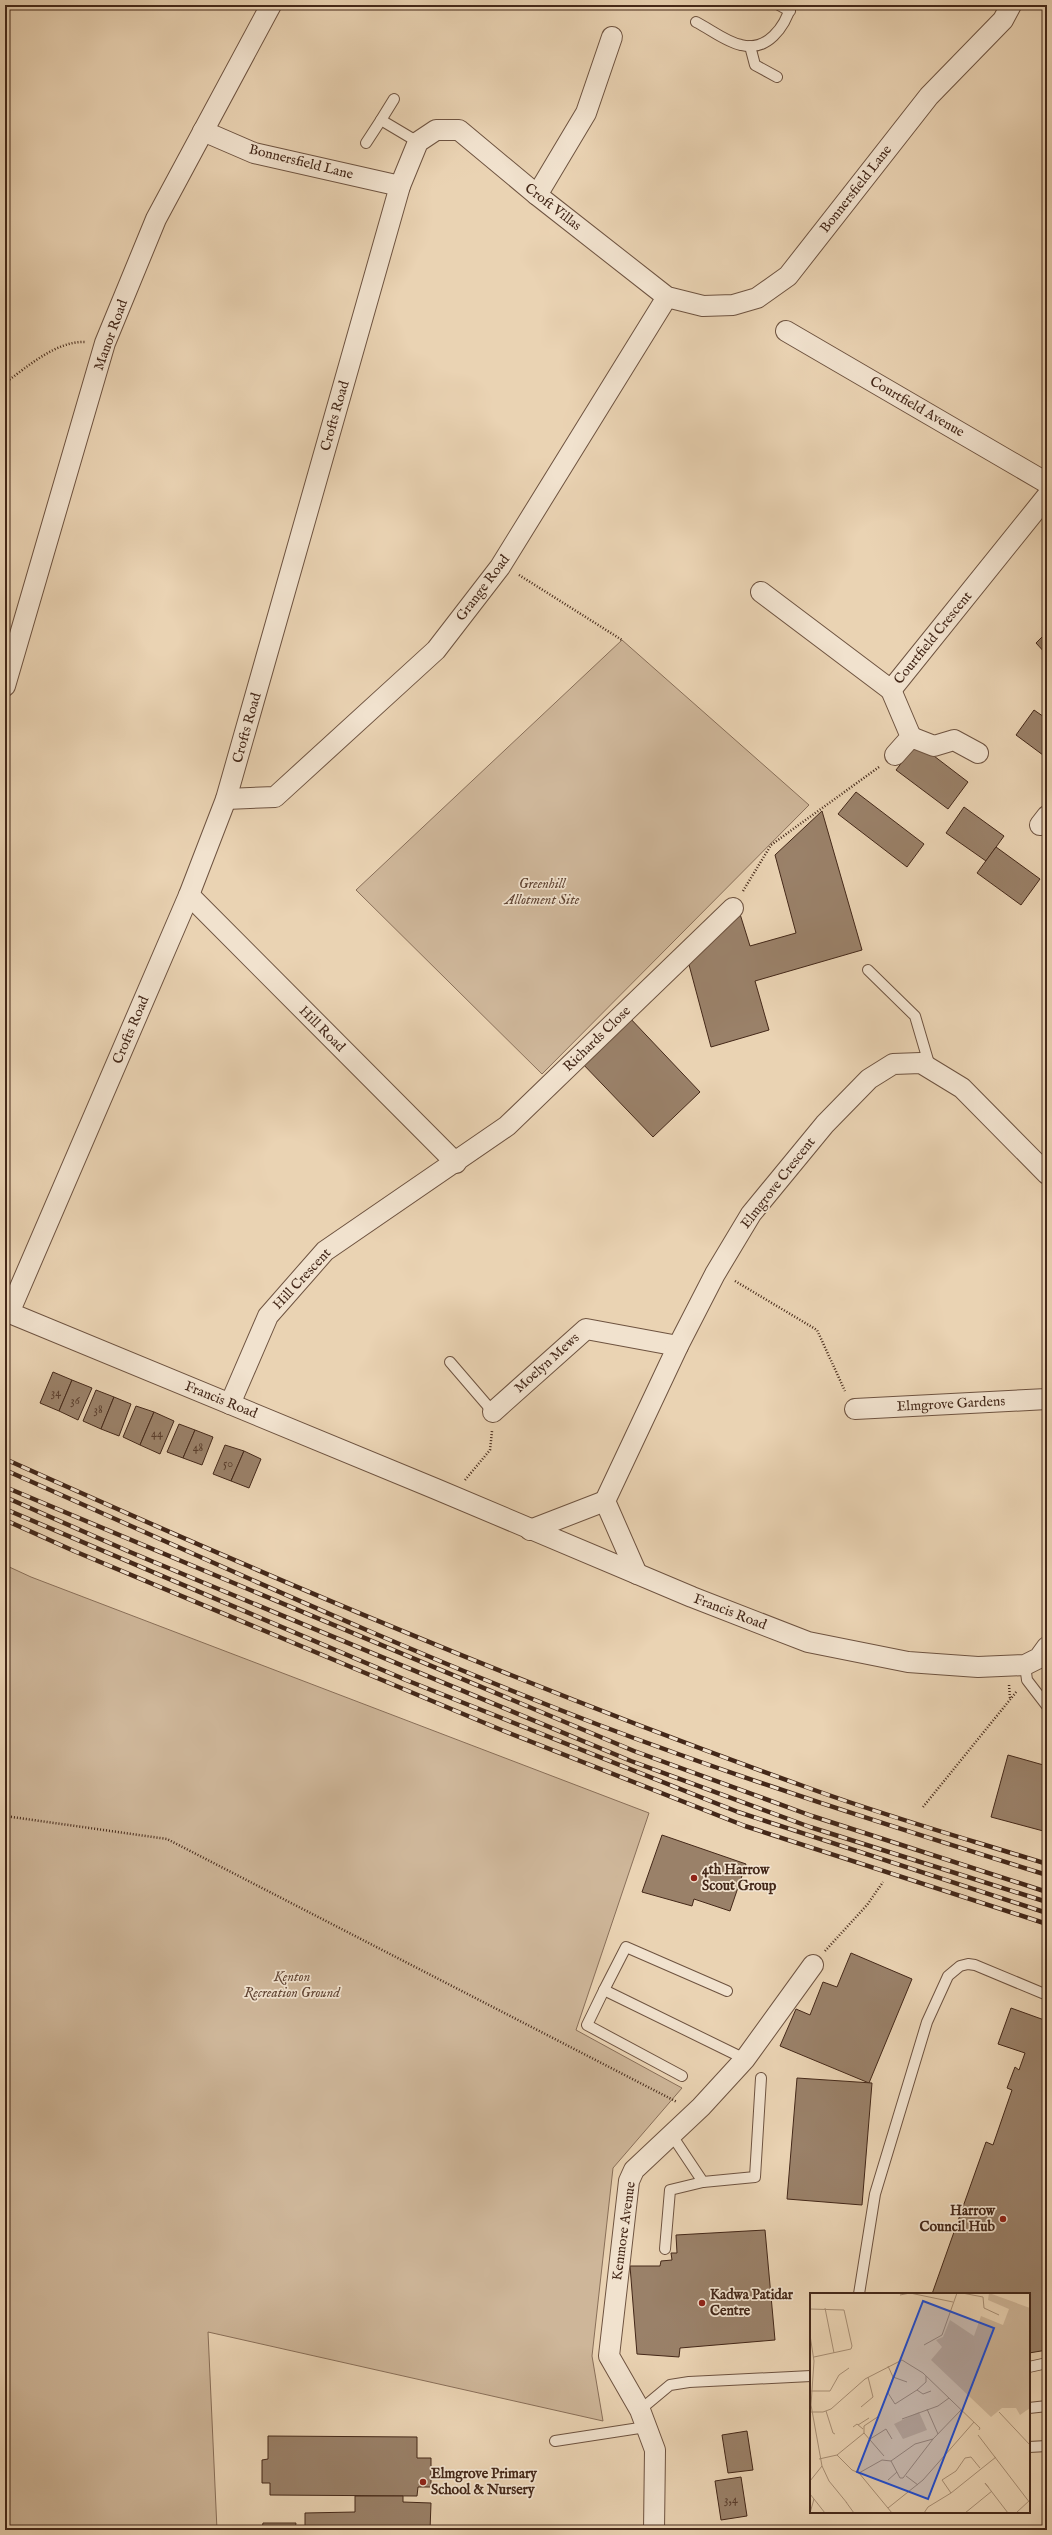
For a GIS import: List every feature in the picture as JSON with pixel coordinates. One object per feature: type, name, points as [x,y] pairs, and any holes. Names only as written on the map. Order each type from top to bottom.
[{"type":"street","name":"Manor Road","points":[[5,686],[105,343],[156,219],[271,5]]},
{"type":"street","name":"Bonnersfield Lane","points":[[667,297],[703,306],[733,305],[757,298],[788,276],[928,96],[1003,20],[1011,5]]},
{"type":"street","points":[[537,196],[586,113],[612,37]]},
{"type":"street","name":"Croft Villas","points":[[418,142],[436,130],[459,130],[537,196],[667,297]]},
{"type":"street","name":"Bonnersfield Lane","points":[[203,131],[254,153],[400,186]]},
{"type":"street","name":"Crofts Road","points":[[7,1312],[189,895],[226,798],[400,186],[418,142]]},
{"type":"street","name":"Grange Road","points":[[226,798],[275,797],[436,650],[500,567],[667,297]]},
{"type":"street","name":"Courtfield Avenue","points":[[786,331],[1047,483]]},
{"type":"street","name":"Courtfield Crescent","points":[[761,592],[891,690],[1047,496]]},
{"type":"street","points":[[891,690],[911,737],[934,746],[954,740],[978,753]]},
{"type":"street","points":[[895,755],[911,737]]},
{"type":"street","name":"Hill Road","points":[[189,895],[456,1163]]},
{"type":"street","name":"Richards Close","points":[[456,1163],[507,1126],[733,908]]},
{"type":"street","name":"Elmgrove Crescent","points":[[604,1501],[678,1346],[718,1271],[751,1214],[825,1124],[869,1079],[894,1064],[921,1063],[962,1088],[1047,1174]]},
{"type":"street","name":"Hill Crescent","points":[[230,1404],[268,1316],[325,1251],[456,1163]]},
{"type":"street","name":"Francis Road","points":[[7,1312],[636,1574],[808,1642],[908,1662],[978,1667],[1026,1673]]},
{"type":"street","name":"Moelyn Mews","points":[[493,1412],[586,1328],[678,1346]]},
{"type":"street","name":"Elmgrove Gardens","points":[[855,1409],[1047,1399]]},
{"type":"street","points":[[530,1530],[604,1501],[636,1574]]},
{"type":"street","points":[[1026,1673],[1047,1647]]},
{"type":"street","name":"Kenmore Avenue","points":[[654,2530],[655,2450],[643,2418],[609,2356],[629,2181],[634,2170],[692,2114],[745,2059],[813,1964]]},
{"type":"lane","points":[[696,22],[740,45],[750,46],[763,44],[772,38],[791,8],[779,5]]},
{"type":"lane","points":[[750,46],[755,65],[777,77]]},
{"type":"lane","points":[[366,143],[394,98]]},
{"type":"lane","points":[[381,120],[418,142]]},
{"type":"lane","points":[[868,970],[915,1016],[931,1069]]},
{"type":"lane","points":[[450,1362],[493,1412]]},
{"type":"lane","points":[[1026,1673],[1047,1706]]},
{"type":"lane","points":[[682,2076],[587,2026],[626,1947],[727,1990]]},
{"type":"lane","points":[[859,2293],[875,2194],[927,2022],[948,1976],[960,1966],[968,1964],[975,1965],[1047,1995]]},
{"type":"lane","points":[[604,1990],[745,2059]]},
{"type":"lane","points":[[665,2249],[670,2190],[703,2182],[755,2177],[761,2078]]},
{"type":"lane","points":[[671,2134],[703,2182]]},
{"type":"lane","points":[[1030,2367],[1047,2363]]},
{"type":"lane","points":[[554,2441],[643,2418],[670,2385],[689,2382],[810,2376]]},
{"type":"lane","points":[[1030,2408],[1047,2406]]},
{"type":"lane","points":[[1030,2447],[1047,2446]]},
{"type":"path","points":[[5,383],[35,361],[73,342],[105,343]]},
{"type":"path","points":[[500,567],[520,575],[622,640]]},
{"type":"path","points":[[733,908],[771,845],[895,755]]},
{"type":"path","points":[[718,1271],[817,1330],[855,1409]]},
{"type":"path","points":[[448,1495],[466,1478],[490,1450],[493,1412]]},
{"type":"path","points":[[923,1807],[1010,1698],[1026,1673]]},
{"type":"path","points":[[1009,1682],[1010,1698]]},
{"type":"path","points":[[5,1816],[167,1839],[672,2098],[692,2114]]},
{"type":"path","points":[[813,1964],[867,1905],[883,1882]]},
{"type":"green space","name":"Greenhill Allotment Site","points":[[622,640],[809,805],[542,1074],[356,890]]},
{"type":"green space","name":"Kenton Recreation Ground","points":[[5,1565],[31,1577],[649,1813],[576,2030],[682,2088],[613,2168],[592,2356],[603,2421],[208,2332],[217,2530],[5,2530]]},
{"type":"building","points":[[1046,633],[1047,634],[1047,655],[1036,643]]},
{"type":"building","points":[[1034,710],[1047,719],[1047,758],[1016,735]]},
{"type":"building","points":[[917,743],[968,782],[948,809],[896,770]]},
{"type":"building","points":[[856,792],[924,844],[907,867],[838,814]]},
{"type":"building","points":[[964,807],[1004,836],[986,861],[946,833]]},
{"type":"building","points":[[822,811],[862,950],[755,981],[769,1030],[711,1047],[688,961],[740,914],[750,946],[796,933],[775,855]]},
{"type":"building","points":[[996,847],[1040,879],[1021,905],[977,873]]},
{"type":"building","points":[[628,1016],[700,1092],[653,1137],[580,1061]]},
{"type":"building","points":[[53,1372],[72,1380],[59,1411],[40,1403]]},
{"type":"building","points":[[72,1380],[92,1388],[78,1420],[59,1411]]},
{"type":"building","points":[[96,1390],[114,1397],[101,1429],[83,1421]]},
{"type":"building","points":[[114,1397],[131,1404],[119,1436],[101,1429]]},
{"type":"building","points":[[136,1406],[154,1412],[140,1445],[123,1437]]},
{"type":"building","points":[[154,1412],[174,1421],[160,1454],[140,1445]]},
{"type":"building","points":[[179,1424],[195,1430],[183,1458],[167,1452]]},
{"type":"building","points":[[195,1430],[213,1437],[202,1465],[183,1458]]},
{"type":"building","points":[[225,1445],[244,1451],[231,1481],[213,1474]]},
{"type":"building","points":[[244,1451],[261,1459],[249,1488],[231,1481]]},
{"type":"building","points":[[1008,1755],[1047,1766],[1047,1832],[991,1817]]},
{"type":"building","name":"4th Harrow Scout Group","points":[[662,1835],[746,1864],[730,1911],[694,1899],[692,1906],[642,1892]]},
{"type":"building","points":[[851,1953],[912,1979],[869,2083],[780,2046],[796,2009],[810,2015],[823,1982],[837,1987]]},
{"type":"building","name":"Harrow Council Hub","points":[[1011,2008],[1047,2021],[1047,2350],[1030,2353],[1030,2293],[932,2293],[986,2142],[993,2145],[1012,2090],[1007,2088],[1015,2067],[1019,2070],[1025,2053],[998,2044]]},
{"type":"building","points":[[797,2078],[872,2083],[862,2205],[787,2199]]},
{"type":"building","name":"Kadwa Patidar Centre","points":[[765,2230],[775,2340],[680,2348],[679,2357],[637,2354],[630,2266],[660,2266],[661,2261],[672,2260],[671,2253],[677,2253],[676,2235]]},
{"type":"building","points":[[747,2431],[753,2470],[728,2473],[722,2435]]},
{"type":"building","points":[[268,2436],[417,2437],[417,2458],[431,2458],[431,2487],[418,2487],[417,2496],[270,2495],[270,2483],[262,2483],[262,2460],[268,2459]]},
{"type":"building","points":[[741,2477],[747,2516],[721,2520],[715,2481]]},
{"type":"building","points":[[355,2496],[403,2496],[403,2502],[431,2503],[430,2530],[305,2530],[305,2513],[355,2512]]},
{"type":"building","points":[[263,2523],[296,2523],[295,2530],[243,2530],[262,2528]]},
{"type":"railway","points":[[5,1459],[302,1589],[502,1672],[704,1750],[836,1798],[1047,1864]]},
{"type":"railway","points":[[5,1470],[227,1569],[524,1696],[655,1746],[766,1785],[1047,1875]]},
{"type":"railway","points":[[5,1487],[634,1751],[812,1816],[1047,1892]]},
{"type":"railway","points":[[5,1497],[130,1552],[631,1761],[810,1827],[1047,1902]]},
{"type":"railway","points":[[5,1509],[406,1680],[738,1812],[1047,1913]]},
{"type":"railway","points":[[5,1520],[74,1551],[499,1729],[745,1826],[1047,1924]]},
{"type":"place","name":"4th Harrow Scout Group","points":[[694,1878]]},
{"type":"place","name":"Harrow Council Hub","points":[[1003,2219]]},
{"type":"place","name":"Kadwa Patidar Centre","points":[[702,2303]]},
{"type":"place","name":"Elmgrove Primary School & Nursery","points":[[423,2482]]}]
